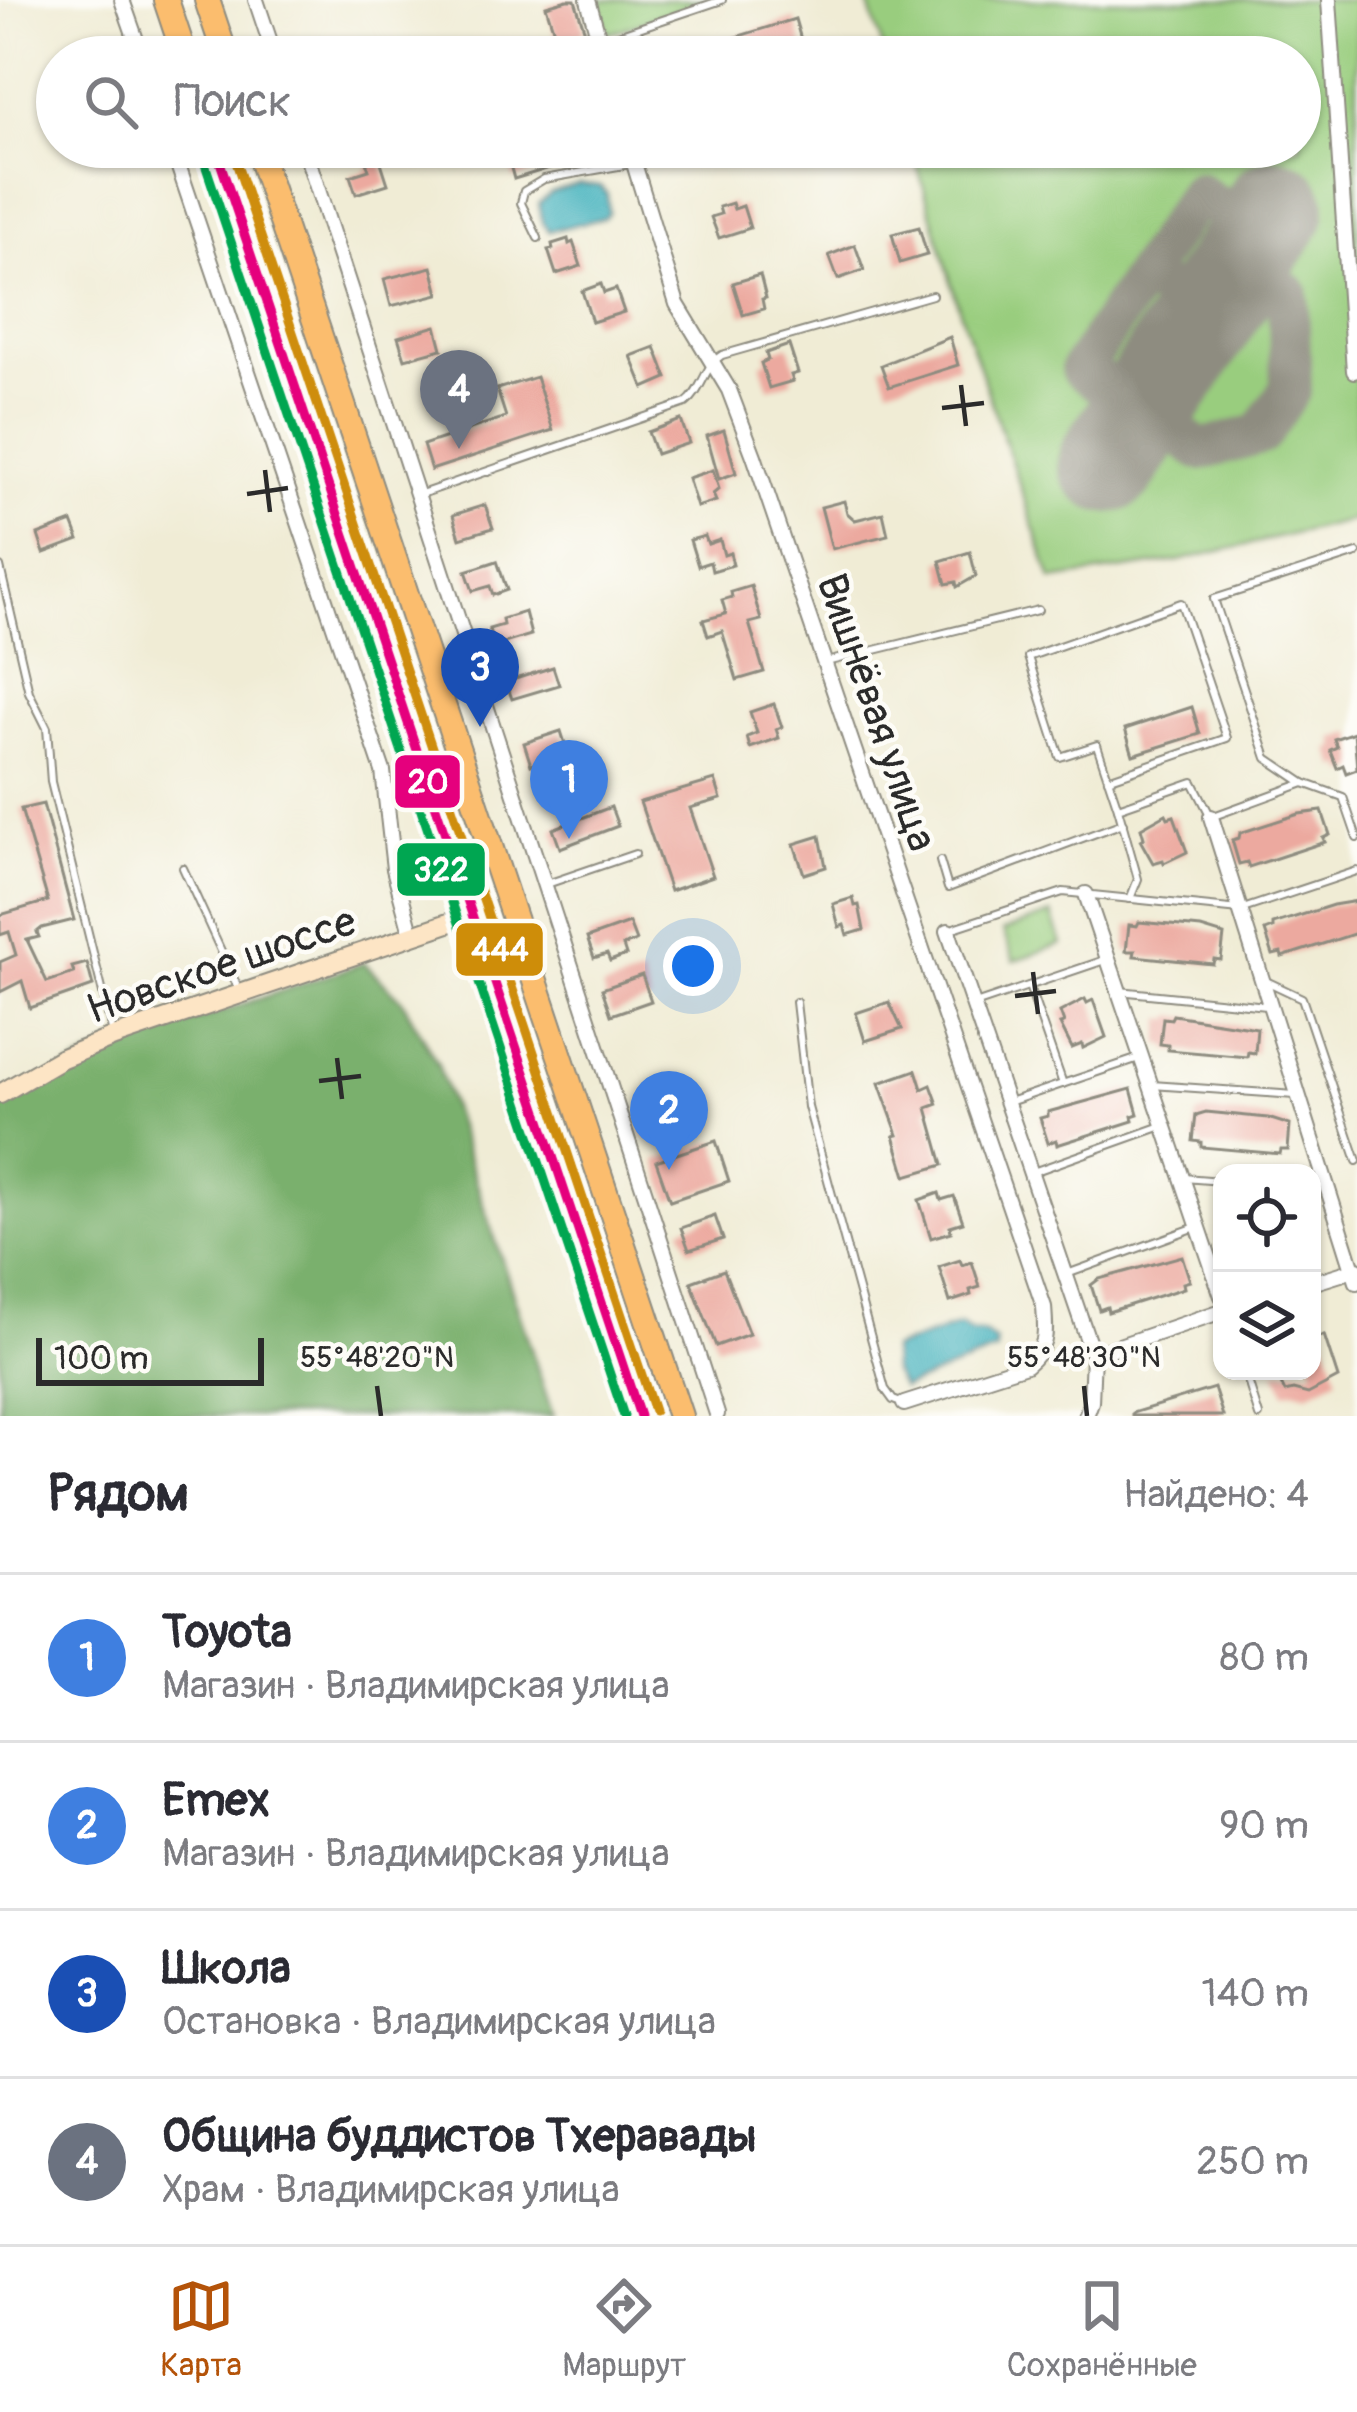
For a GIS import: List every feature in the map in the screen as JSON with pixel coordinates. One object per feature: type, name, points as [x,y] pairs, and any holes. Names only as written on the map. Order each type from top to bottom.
[{"type":"highway","points":[[166,0],[178,36]]},
{"type":"highway","points":[[207,0],[219,36]]},
{"type":"highway","points":[[222,168],[640,1416]]},
{"type":"highway","points":[[264,168],[680,1416]]},
{"type":"street","points":[[122,0],[135,36]]},
{"type":"street","points":[[256,0],[268,36]]},
{"type":"street","points":[[588,0],[598,36]]},
{"type":"street","points":[[1329,0],[1356,371]]},
{"type":"street","points":[[179,168],[382,771],[394,869],[412,936]]},
{"type":"street","points":[[311,168],[715,1415]]},
{"type":"street","name":"Вишнёвая улица","points":[[635,168],[677,304],[737,406],[1044,1307],[1046,1333],[1040,1353],[1026,1365],[904,1404]]},
{"type":"street","points":[[1211,817],[1356,1274],[1321,1281]]},
{"type":"street","points":[[1086,894],[1214,1272]]},
{"type":"street","name":"Новское шоссе","points":[[0,1094],[60,1059],[114,1037],[472,915]]},
{"type":"street","points":[[948,931],[1093,1354],[1086,1416]]},
{"type":"street","points":[[1093,1354],[1213,1314]]},
{"type":"lane","points":[[614,36],[722,0]]},
{"type":"lane","points":[[538,238],[521,202],[524,191],[544,178],[608,168]]},
{"type":"lane","points":[[418,496],[686,403],[712,361],[722,355],[932,295]]},
{"type":"lane","points":[[1357,553],[1214,599],[1267,758],[1304,783],[1343,797],[1357,838]]},
{"type":"lane","points":[[0,567],[29,692],[47,728],[51,782],[114,1037]]},
{"type":"lane","points":[[1108,779],[1227,738],[1181,603],[1028,657],[1060,757],[1097,745],[1138,879],[1130,899]]},
{"type":"lane","points":[[826,662],[1038,610]]},
{"type":"lane","points":[[1118,808],[1193,782],[1211,817],[1304,783]]},
{"type":"lane","points":[[940,861],[948,888],[1123,823]]},
{"type":"lane","points":[[544,885],[635,854]]},
{"type":"lane","points":[[183,868],[241,994]]},
{"type":"lane","points":[[948,931],[1063,892],[1240,910],[1357,871]]},
{"type":"lane","points":[[973,1005],[1108,959]]},
{"type":"lane","points":[[1262,979],[1302,998],[1357,1162]]},
{"type":"lane","points":[[1029,986],[1064,1084]]},
{"type":"lane","points":[[1119,991],[1271,1006]]},
{"type":"lane","points":[[796,1003],[808,1107],[823,1165],[885,1389],[892,1400],[904,1404]]},
{"type":"lane","points":[[1007,1103],[1142,1056]]},
{"type":"lane","points":[[1152,1085],[1298,1096]]},
{"type":"lane","points":[[1031,1173],[1166,1124]]},
{"type":"lane","points":[[1183,1178],[1213,1180]]},
{"type":"lane","points":[[1321,1191],[1329,1192]]},
{"type":"lane","points":[[1066,1274],[1199,1226]]},
{"type":"lane","points":[[1248,1380],[1259,1416]]},
{"type":"green space","points":[[599,0],[706,0],[608,34]]},
{"type":"green space","points":[[867,0],[1357,0],[1357,519],[1178,561],[1052,580],[956,299],[918,168],[1321,168],[1321,36],[879,36]]},
{"type":"green space","points":[[1052,914],[1062,944],[1014,961],[1003,931]]},
{"type":"green space","points":[[364,963],[402,1000],[438,1065],[553,1416],[0,1416],[0,1107],[90,1056]]},
{"type":"water","points":[[579,184],[600,186],[607,194],[609,212],[604,218],[549,231],[542,223],[539,203],[551,193]]},
{"type":"water","points":[[960,1325],[990,1337],[996,1351],[902,1388],[892,1370],[891,1349]]},
{"type":"building","points":[[575,0],[585,32],[555,36],[546,6]]},
{"type":"building","points":[[795,19],[800,36],[739,36]]},
{"type":"building","points":[[383,168],[388,184],[356,194],[350,176]]},
{"type":"building","points":[[511,168],[550,168],[514,179]]},
{"type":"building","points":[[732,203],[734,209],[743,206],[750,228],[719,238],[711,217],[721,214],[719,207]]},
{"type":"building","points":[[919,227],[927,255],[900,263],[892,234]]},
{"type":"building","points":[[568,239],[581,266],[556,274],[548,250]]},
{"type":"building","points":[[855,245],[864,270],[838,279],[829,255]]},
{"type":"building","points":[[432,267],[439,294],[391,306],[384,279]]},
{"type":"building","points":[[760,275],[764,309],[743,315],[733,283]]},
{"type":"building","points":[[601,284],[604,293],[616,289],[624,312],[592,322],[582,291]]},
{"type":"building","points":[[436,326],[442,349],[405,359],[398,337]]},
{"type":"building","points":[[950,337],[958,365],[889,387],[881,365]]},
{"type":"building","points":[[789,345],[798,373],[791,375],[793,381],[769,388],[761,363],[768,360],[766,353]]},
{"type":"building","points":[[655,347],[667,378],[644,388],[631,356]]},
{"type":"building","points":[[476,355],[486,389],[455,399],[449,380],[463,376],[458,361]]},
{"type":"building","points":[[536,377],[553,430],[431,470],[423,445],[506,417],[497,389]]},
{"type":"building","points":[[681,420],[689,443],[656,454],[648,432]]},
{"type":"building","points":[[724,430],[736,473],[719,479],[707,436]]},
{"type":"building","points":[[713,470],[719,489],[713,494],[716,501],[697,507],[688,478]]},
{"type":"building","points":[[844,501],[855,520],[883,513],[888,535],[832,549],[821,507]]},
{"type":"building","points":[[485,505],[493,528],[460,538],[453,515]]},
{"type":"building","points":[[72,522],[79,540],[44,553],[38,535]]},
{"type":"building","points":[[705,536],[708,544],[720,540],[733,565],[712,571],[710,562],[698,566],[690,540]]},
{"type":"building","points":[[970,552],[976,576],[957,587],[956,582],[946,584],[940,561]]},
{"type":"building","points":[[497,561],[507,590],[493,595],[490,586],[473,591],[466,571]]},
{"type":"building","points":[[751,586],[761,620],[749,623],[764,672],[737,680],[722,631],[708,636],[703,620],[726,614],[722,600]]},
{"type":"building","points":[[525,612],[531,635],[494,646],[489,629]]},
{"type":"building","points":[[553,667],[559,685],[512,699],[506,682]]},
{"type":"building","points":[[774,704],[782,727],[776,729],[779,738],[750,748],[747,737],[757,733],[750,712]]},
{"type":"building","points":[[1192,707],[1200,734],[1133,755],[1125,729]]},
{"type":"building","points":[[561,731],[568,753],[531,765],[524,743]]},
{"type":"building","points":[[1354,732],[1357,769],[1346,773],[1343,765],[1337,768],[1330,750],[1337,747],[1334,739]]},
{"type":"building","points":[[715,780],[721,799],[690,808],[713,876],[670,891],[640,802]]},
{"type":"building","points":[[43,804],[74,920],[42,928],[39,937],[27,940],[47,982],[87,963],[93,986],[30,1008],[22,981],[0,992],[0,962],[16,955],[9,932],[0,935],[0,915],[48,901],[21,809]]},
{"type":"building","points":[[611,807],[618,826],[560,848],[553,829]]},
{"type":"building","points":[[1322,811],[1330,835],[1323,838],[1325,842],[1249,867],[1247,862],[1239,864],[1232,840],[1240,833]]},
{"type":"building","points":[[1166,814],[1174,816],[1187,852],[1153,863],[1140,840],[1144,838],[1141,828]]},
{"type":"building","points":[[820,836],[826,867],[804,874],[794,844]]},
{"type":"building","points":[[853,898],[864,930],[847,935],[844,925],[839,927],[833,904]]},
{"type":"building","points":[[1357,901],[1357,933],[1282,957],[1281,953],[1273,955],[1265,931],[1273,924]]},
{"type":"building","points":[[1139,922],[1224,935],[1221,960],[1214,959],[1213,964],[1134,956],[1135,951],[1126,951],[1129,925]]},
{"type":"building","points":[[629,923],[636,941],[623,946],[626,955],[610,961],[607,954],[594,958],[587,938]]},
{"type":"building","points":[[642,975],[651,1001],[611,1015],[602,989]]},
{"type":"building","points":[[1085,999],[1087,1003],[1093,1000],[1106,1037],[1072,1048],[1060,1024],[1064,1023],[1060,1012]]},
{"type":"building","points":[[889,1002],[902,1029],[865,1041],[856,1013]]},
{"type":"building","points":[[1173,1015],[1257,1028],[1255,1053],[1248,1052],[1247,1057],[1168,1050],[1168,1045],[1160,1044],[1163,1018]]},
{"type":"building","points":[[916,1070],[922,1089],[931,1085],[938,1104],[927,1108],[943,1165],[906,1176],[894,1136],[898,1135],[879,1083]]},
{"type":"building","points":[[1131,1089],[1138,1114],[1132,1116],[1133,1121],[1057,1145],[1056,1140],[1048,1143],[1040,1118],[1048,1112]]},
{"type":"building","points":[[687,1101],[694,1121],[645,1137],[638,1117]]},
{"type":"building","points":[[1206,1112],[1290,1125],[1288,1150],[1280,1154],[1201,1147],[1201,1142],[1193,1141],[1196,1115]]},
{"type":"building","points":[[716,1141],[729,1181],[670,1201],[656,1161]]},
{"type":"building","points":[[939,1193],[941,1200],[954,1196],[963,1222],[931,1238],[919,1200]]},
{"type":"building","points":[[715,1216],[723,1239],[689,1250],[681,1228]]},
{"type":"building","points":[[1182,1256],[1190,1281],[1183,1283],[1184,1288],[1108,1312],[1107,1307],[1099,1310],[1091,1285],[1099,1279]]},
{"type":"building","points":[[960,1260],[962,1265],[972,1262],[980,1287],[950,1302],[939,1267]]},
{"type":"building","points":[[724,1270],[749,1334],[716,1346],[691,1282]]},
{"type":"building","points":[[1321,1336],[1338,1378],[1308,1394],[1285,1392],[1279,1380],[1321,1380]]},
{"type":"building","points":[[1214,1388],[1223,1416],[1132,1416],[1132,1413]]},
{"type":"taxiway","points":[[1241,262],[1288,294],[1291,388],[1261,434],[1201,450],[1081,369],[1198,193],[1259,235]]},
{"type":"taxiway","points":[[1144,275],[1204,317]]},
{"type":"runway","points":[[1109,462],[1275,209]]},
{"type":"transit line","name":"322","points":[[206,168],[624,1416]]},
{"type":"transit line","name":"20","points":[[222,168],[640,1416]]},
{"type":"transit line","name":"444","points":[[238,168],[654,1411]]},
{"type":"place","name":"Община буддистов Тхеравады","points":[[459,449]]},
{"type":"place","name":"Школа","points":[[480,727]]},
{"type":"place","name":"Toyota","points":[[569,839]]},
{"type":"place","name":"Emex","points":[[669,1170]]}]
